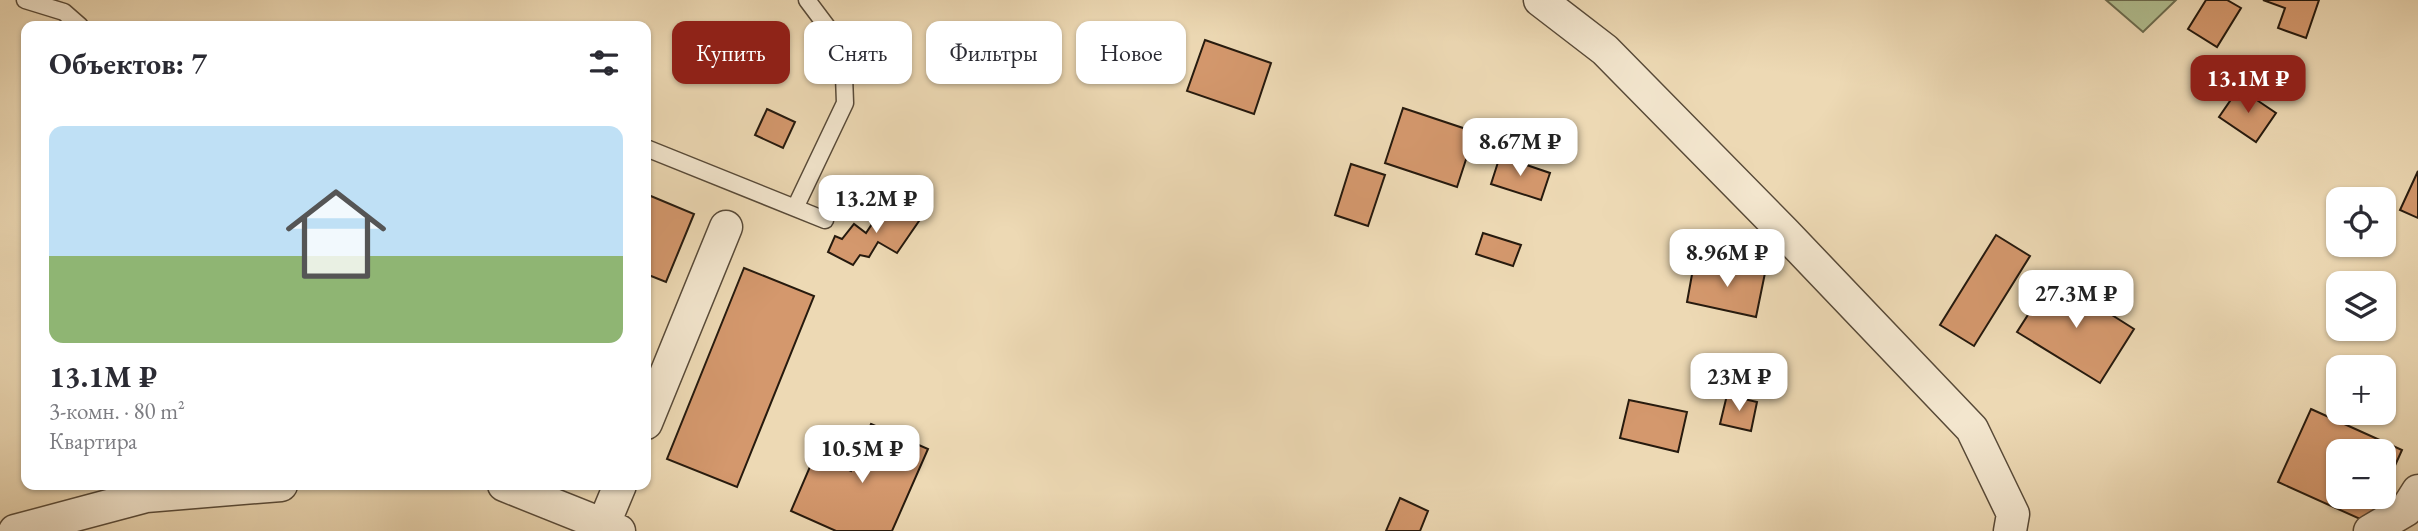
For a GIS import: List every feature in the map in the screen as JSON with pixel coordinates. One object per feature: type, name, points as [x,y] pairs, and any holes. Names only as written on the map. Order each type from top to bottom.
[{"type":"street","points":[[1540,0],[1605,50],[1972,429],[2013,514],[2010,531]]},
{"type":"street","points":[[651,411],[726,227]]},
{"type":"street","points":[[15,531],[146,496],[220,490]]},
{"type":"street","points":[[516,490],[611,528],[619,490]]},
{"type":"street","points":[[2370,531],[2406,510],[2418,491]]},
{"type":"lane","points":[[25,0],[64,12],[74,21]]},
{"type":"lane","points":[[795,208],[845,103],[843,48],[807,0]]},
{"type":"lane","points":[[651,150],[825,220]]},
{"type":"green space","points":[[2106,0],[2176,0],[2143,32]]},
{"type":"building","points":[[2206,0],[2227,0],[2241,8],[2217,47],[2188,29]]},
{"type":"building","points":[[2263,0],[2319,0],[2306,38],[2278,28],[2285,8]]},
{"type":"building","points":[[1205,40],[1271,63],[1254,114],[1187,91]]},
{"type":"building","points":[[2239,88],[2276,113],[2256,142],[2219,117]]},
{"type":"building","points":[[1403,108],[1475,132],[1457,187],[1385,163]]},
{"type":"building","points":[[767,109],[795,122],[783,148],[755,135]]},
{"type":"building","points":[[1500,156],[1550,173],[1541,200],[1491,184]]},
{"type":"building","points":[[1351,164],[1385,175],[1368,226],[1335,215]]},
{"type":"building","points":[[2418,171],[2418,218],[2400,210]]},
{"type":"building","points":[[651,196],[694,214],[666,282],[651,276]]},
{"type":"building","points":[[888,200],[919,221],[897,253],[878,242],[869,257],[860,255],[853,265],[828,252],[835,236],[842,239],[854,224],[866,233]]},
{"type":"building","points":[[1483,233],[1521,245],[1513,266],[1476,254]]},
{"type":"building","points":[[1996,235],[2030,256],[1974,346],[1940,325]]},
{"type":"building","points":[[1715,262],[1765,273],[1756,317],[1687,302],[1693,269],[1713,273]]},
{"type":"building","points":[[744,268],[814,296],[737,487],[667,459]]},
{"type":"building","points":[[2052,277],[2134,329],[2100,383],[2017,332]]},
{"type":"building","points":[[1727,395],[1757,402],[1751,431],[1720,424]]},
{"type":"building","points":[[1629,400],[1687,412],[1678,452],[1620,438]]},
{"type":"building","points":[[2311,409],[2326,416],[2326,425],[2347,425],[2378,439],[2326,439],[2326,504],[2278,482]]},
{"type":"building","points":[[871,424],[928,449],[892,531],[836,531],[791,511],[815,455],[851,471]]},
{"type":"building","points":[[2396,447],[2402,450],[2396,463]]},
{"type":"building","points":[[1400,498],[1428,511],[1420,531],[1386,531]]},
{"type":"building","points":[[2338,509],[2375,509],[2369,523]]}]
